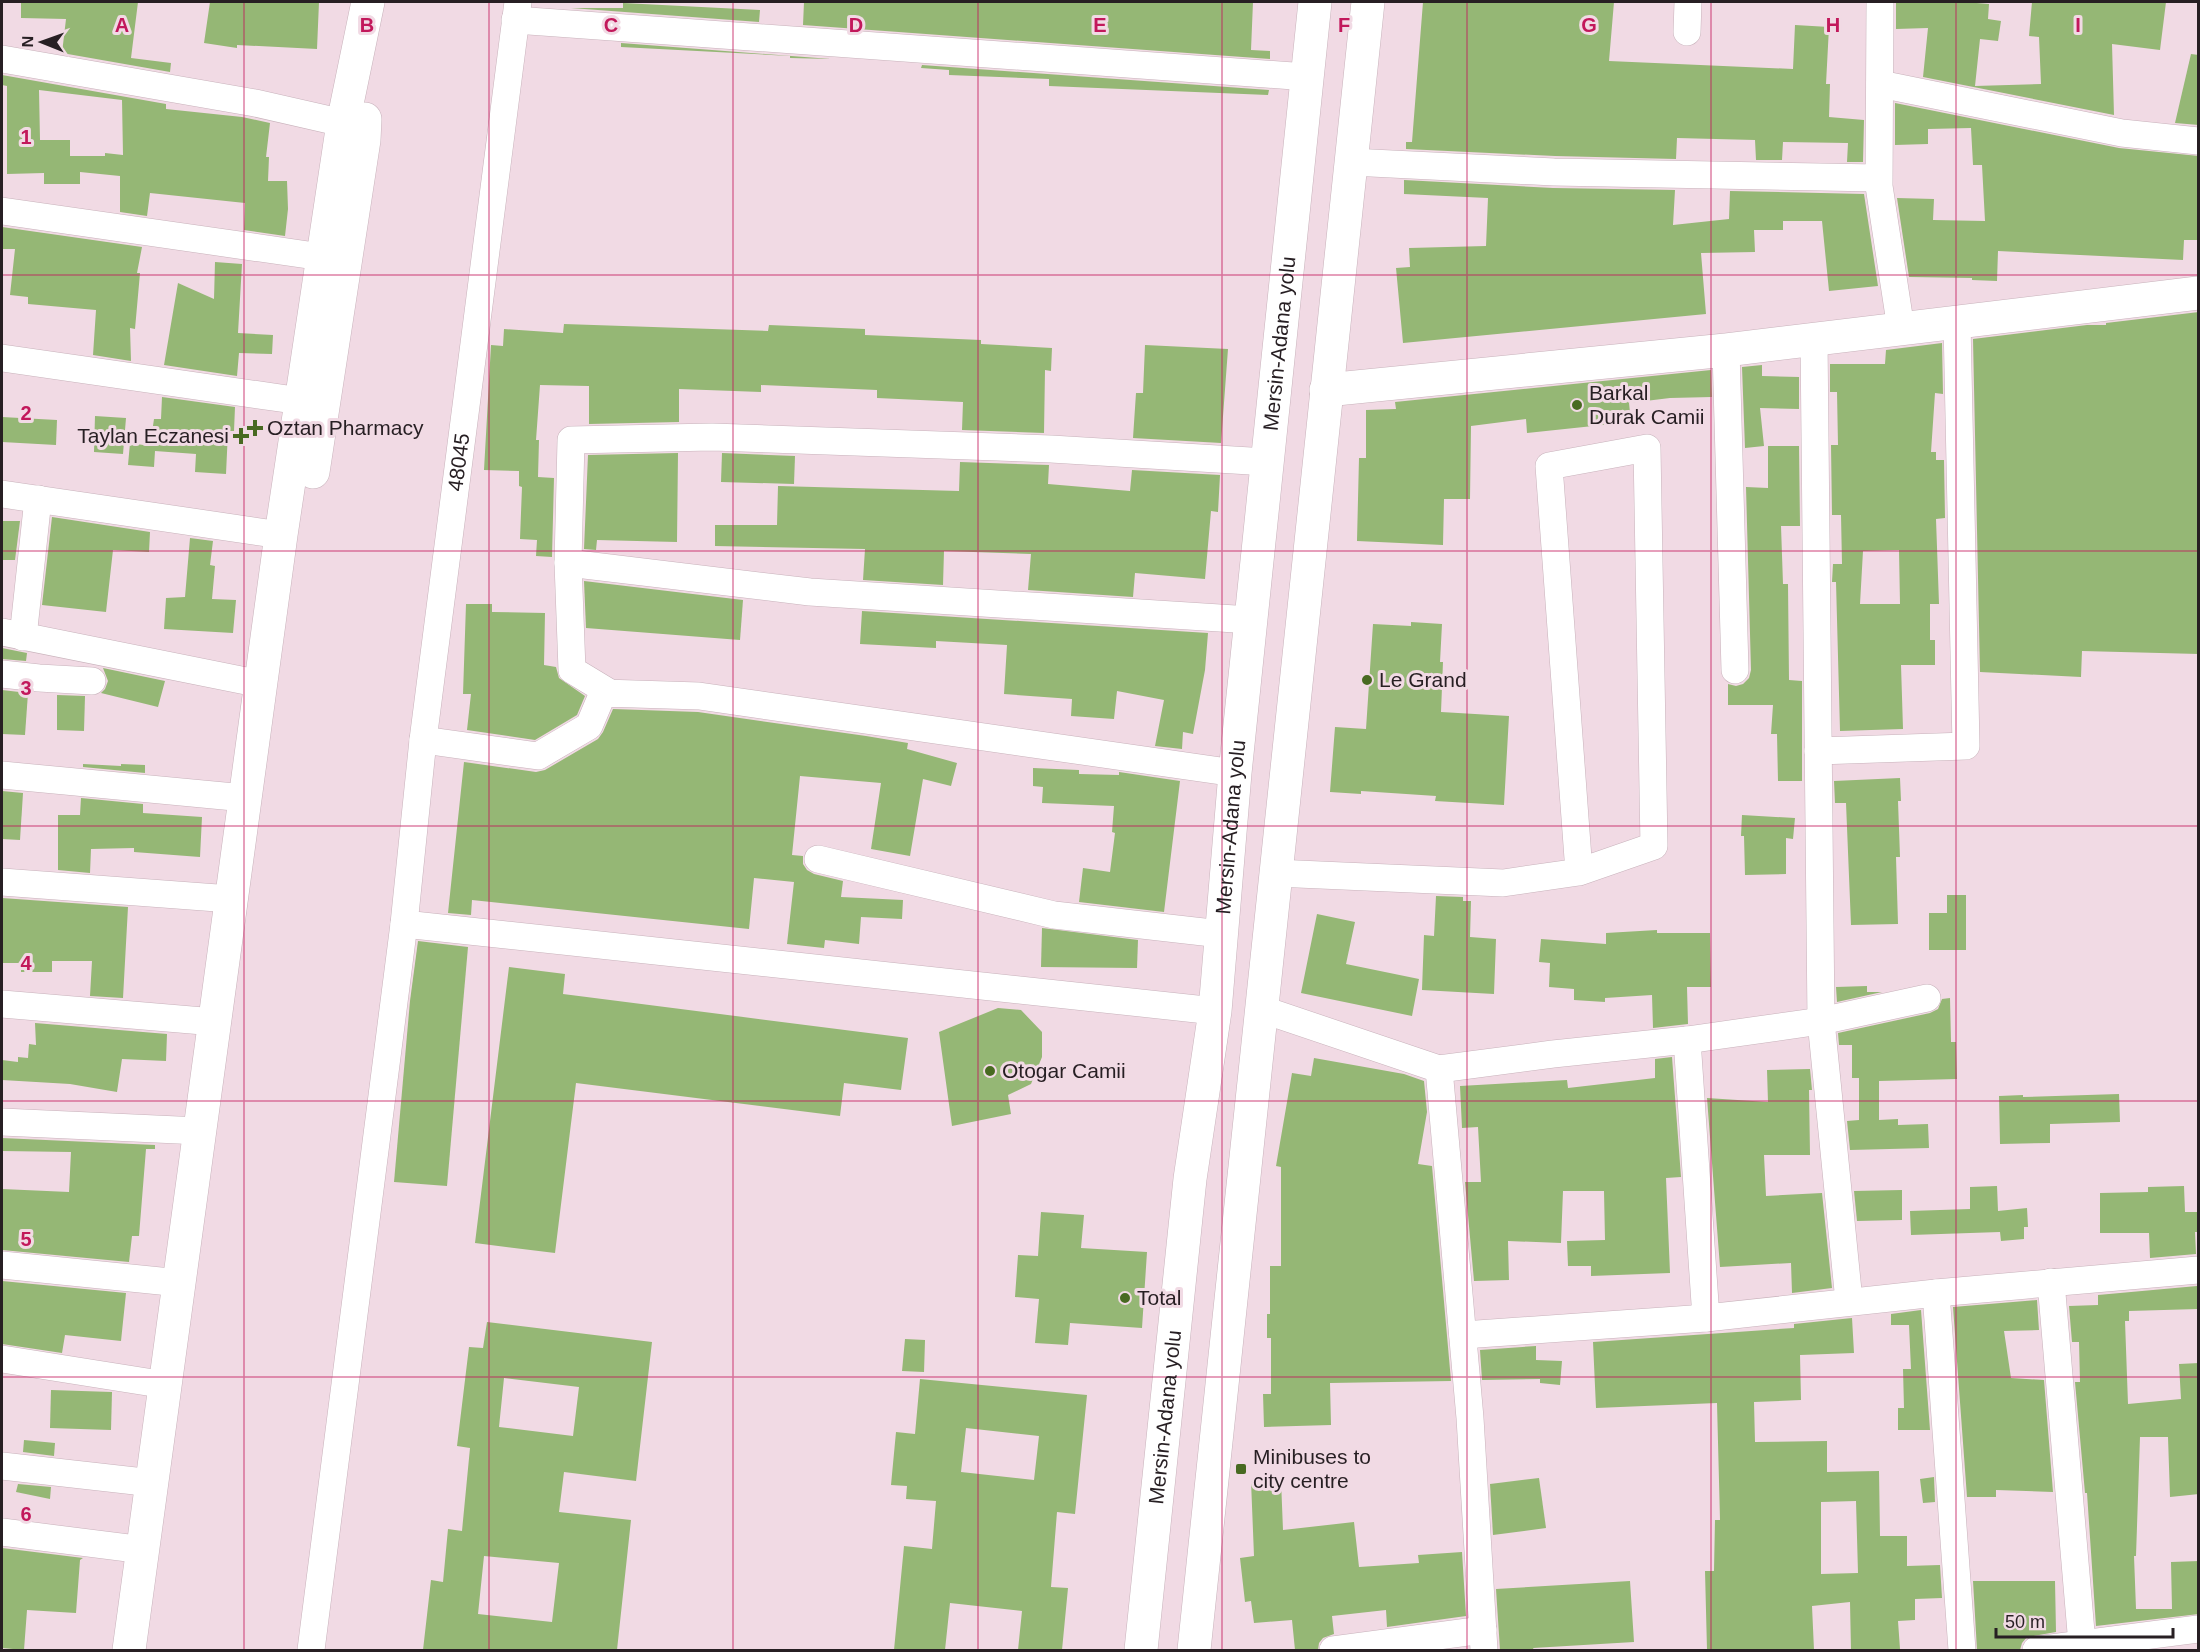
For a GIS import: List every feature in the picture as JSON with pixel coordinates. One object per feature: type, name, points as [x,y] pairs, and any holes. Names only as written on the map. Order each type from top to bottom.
[{"type":"main road","points":[[129,1650],[280,535],[343,123],[370,2]]},
{"type":"main road","points":[[152,1650],[281,685],[364,140],[370,2]]},
{"type":"main road","name":"Mersin-Adana yolu","points":[[1141,1650],[1190,1179],[1215,1011],[1234,773],[1315,2]]},
{"type":"main road","points":[[1194,1650],[1368,2]]},
{"type":"main road","points":[[1326,390],[1726,350],[2199,293]]},
{"type":"street","points":[[1687,32],[1688,2]]},
{"type":"street","points":[[1880,2],[1878,178],[1901,329]]},
{"type":"street","points":[[517,11],[1307,77]]},
{"type":"street","name":"48045","points":[[311,1650],[404,924],[423,740],[517,11]]},
{"type":"street","points":[[2,59],[255,103],[343,123]]},
{"type":"street","points":[[1880,84],[2122,133],[2199,141]]},
{"type":"street","points":[[1351,162],[1554,172],[1878,178]]},
{"type":"street","points":[[2,211],[322,257]]},
{"type":"street","points":[[1818,751],[1966,746],[1957,322]]},
{"type":"street","points":[[1814,339],[1821,1021],[1849,1301]]},
{"type":"street","points":[[1726,350],[1735,670]]},
{"type":"street","points":[[2,358],[301,400]]},
{"type":"street","points":[[610,693],[572,670],[568,563],[571,440],[712,436],[1051,449],[1267,462]]},
{"type":"street","points":[[1275,873],[1503,883],[1578,872],[1654,846],[1647,448],[1549,466],[1578,872]]},
{"type":"street","points":[[2,494],[280,535]]},
{"type":"street","points":[[38,499],[12,634],[261,684]]},
{"type":"street","points":[[568,563],[810,592],[1251,620]]},
{"type":"street","points":[[2,674],[92,681]]},
{"type":"street","points":[[423,740],[538,756],[589,726],[603,693],[699,696],[1234,773]]},
{"type":"street","points":[[2,776],[245,798]]},
{"type":"street","points":[[818,859],[1054,915],[1221,934]]},
{"type":"street","points":[[2,882],[231,899]]},
{"type":"street","points":[[404,924],[1215,1011]]},
{"type":"street","points":[[1261,1009],[1439,1069],[1687,1040],[1821,1021],[1927,998]]},
{"type":"street","points":[[2,1004],[215,1022]]},
{"type":"street","points":[[1687,1040],[1706,1318]]},
{"type":"street","points":[[1333,1650],[1484,1640],[1470,1418],[1439,1069]]},
{"type":"street","points":[[2,1122],[200,1131]]},
{"type":"street","points":[[2,1265],[180,1283]]},
{"type":"street","points":[[1463,1335],[1706,1318],[1849,1301],[2199,1270]]},
{"type":"street","points":[[2051,1282],[2082,1644]]},
{"type":"street","points":[[1936,1293],[1962,1650]]},
{"type":"street","points":[[2,1359],[166,1385]]},
{"type":"street","points":[[2,1466],[153,1483]]},
{"type":"street","points":[[2,1532],[144,1550]]},
{"type":"street","points":[[2036,1650],[2199,1629]]},
{"type":"building","points":[[21,2],[138,2],[131,58],[171,63],[170,72],[62,53],[66,19],[21,18]]},
{"type":"building","points":[[210,2],[319,2],[317,49],[237,45],[237,48],[204,43]]},
{"type":"building","points":[[804,2],[1253,2],[1251,50],[1270,51],[1270,59],[803,25]]},
{"type":"building","points":[[1423,2],[1614,2],[1609,61],[1793,69],[1795,25],[1829,27],[1826,84],[1830,84],[1829,117],[1864,120],[1863,162],[1847,162],[1848,143],[1783,142],[1782,160],[1756,160],[1755,140],[1677,138],[1676,159],[1406,149],[1406,142],[1412,142]]},
{"type":"building","points":[[1896,2],[1989,4],[1988,19],[2001,21],[1998,41],[1980,39],[1975,86],[2041,84],[2039,37],[2029,36],[2032,2],[2166,2],[2160,50],[2112,44],[2114,115],[1923,77],[1928,28],[1896,29]]},
{"type":"building","points":[[623,3],[760,10],[759,22],[571,8],[623,8]]},
{"type":"building","points":[[621,43],[831,59],[621,47]]},
{"type":"building","points":[[2191,54],[2199,55],[2199,125],[2175,123]]},
{"type":"building","points":[[922,65],[1269,90],[1268,95],[1049,86],[1049,79],[949,75],[949,70],[921,68]]},
{"type":"building","points":[[2,75],[166,104],[166,109],[242,117],[270,123],[266,157],[269,157],[268,181],[287,181],[288,209],[285,236],[244,230],[245,203],[150,193],[147,216],[120,212],[120,176],[80,172],[80,184],[44,184],[44,173],[7,174],[7,86],[2,85]],"holes":[[[39,90],[122,100],[123,155],[105,153],[105,156],[70,156],[70,140],[40,140]]]},
{"type":"building","points":[[1895,103],[2119,148],[2199,156],[2199,240],[2184,240],[2183,260],[1998,251],[1997,281],[1972,280],[1972,278],[1909,277],[1897,198],[1934,199],[1933,220],[1985,221],[1982,165],[1973,165],[1971,128],[1928,129],[1928,144],[1895,145]]},
{"type":"building","points":[[1404,180],[1553,188],[1675,190],[1673,225],[1729,219],[1730,191],[1864,194],[1878,286],[1829,291],[1822,221],[1783,221],[1783,230],[1754,230],[1755,252],[1701,253],[1706,314],[1403,343],[1396,268],[1410,267],[1409,248],[1486,246],[1488,198],[1404,194]]},
{"type":"building","points":[[2,227],[142,247],[137,273],[140,273],[135,329],[130,328],[131,361],[93,355],[96,310],[28,304],[28,297],[10,295],[15,249],[2,249]]},
{"type":"building","points":[[215,262],[242,264],[238,333],[273,335],[272,354],[239,353],[237,376],[164,365],[178,283],[214,299]]},
{"type":"building","points":[[2199,312],[2199,654],[2082,651],[2081,677],[1980,672],[1973,339],[2087,325],[2106,325],[2106,323]]},
{"type":"building","points":[[564,324],[768,331],[769,325],[865,329],[865,335],[981,340],[981,344],[1052,348],[1051,371],[1045,370],[1044,433],[962,430],[963,402],[877,398],[877,390],[761,385],[761,392],[679,389],[679,422],[589,424],[589,386],[540,385],[536,440],[539,440],[538,477],[554,478],[552,557],[536,556],[537,540],[520,539],[522,487],[519,486],[519,471],[484,470],[491,345],[503,346],[504,329],[563,333]]},
{"type":"building","points":[[1942,343],[1943,394],[1935,393],[1931,452],[1936,452],[1936,460],[1944,460],[1945,518],[1936,519],[1939,604],[1930,604],[1930,640],[1935,640],[1935,665],[1901,665],[1903,729],[1840,731],[1836,582],[1832,582],[1833,564],[1842,564],[1841,515],[1832,515],[1831,445],[1838,445],[1837,392],[1830,392],[1830,364],[1885,364],[1886,350]],"holes":[[[1899,550],[1900,604],[1860,604],[1863,551]]]},
{"type":"building","points":[[1145,345],[1228,349],[1221,443],[1133,438],[1136,393],[1143,393]]},
{"type":"building","points":[[1762,365],[1762,376],[1799,377],[1799,409],[1760,408],[1764,446],[1745,448],[1742,367]]},
{"type":"building","points":[[1711,370],[1712,397],[1670,398],[1629,403],[1631,422],[1527,433],[1526,419],[1471,426],[1470,499],[1444,499],[1443,545],[1357,541],[1359,458],[1366,458],[1366,410],[1396,409],[1395,402]]},
{"type":"building","points":[[162,397],[235,407],[234,431],[228,431],[226,474],[195,472],[196,454],[155,451],[154,467],[128,465],[130,443],[150,446],[154,419],[161,419]]},
{"type":"building","points":[[95,416],[126,418],[123,454],[94,452]]},
{"type":"building","points":[[2,417],[57,420],[56,445],[2,442]]},
{"type":"building","points":[[1768,446],[1799,446],[1800,526],[1781,526],[1783,584],[1788,584],[1789,680],[1802,681],[1802,781],[1778,781],[1777,734],[1771,734],[1773,705],[1728,705],[1728,684],[1736,686],[1743,684],[1749,678],[1751,670],[1746,487],[1768,488]]},
{"type":"building","points":[[678,453],[677,542],[597,540],[596,550],[584,549],[588,455]]},
{"type":"building","points":[[722,453],[795,456],[794,484],[721,482]]},
{"type":"building","points":[[960,462],[1049,465],[1048,484],[1130,491],[1132,470],[1220,475],[1218,512],[1211,511],[1205,579],[1135,573],[1133,597],[1028,590],[1031,554],[944,551],[943,585],[863,580],[865,549],[715,546],[715,525],[777,525],[778,486],[959,491]]},
{"type":"building","points":[[52,517],[150,532],[149,552],[113,550],[106,612],[42,605]]},
{"type":"building","points":[[2,521],[20,521],[15,560],[2,560]]},
{"type":"building","points":[[190,538],[213,541],[210,565],[215,566],[212,599],[236,600],[233,633],[164,629],[166,598],[185,597]]},
{"type":"building","points":[[584,581],[743,600],[740,640],[586,628]]},
{"type":"building","points":[[466,604],[492,604],[492,612],[545,613],[544,665],[556,667],[559,678],[585,696],[577,715],[535,740],[467,730],[471,694],[463,694]]},
{"type":"building","points":[[862,611],[1208,633],[1205,670],[1193,734],[1183,732],[1182,749],[1155,746],[1164,700],[1117,691],[1114,719],[1071,716],[1072,699],[1004,694],[1007,645],[936,641],[936,648],[860,644]]},
{"type":"building","points":[[1411,622],[1442,624],[1441,712],[1509,716],[1504,805],[1435,801],[1436,796],[1361,791],[1361,794],[1330,792],[1335,727],[1366,729],[1373,624],[1411,626]]},
{"type":"building","points":[[2,648],[27,653],[26,661],[2,659]]},
{"type":"building","points":[[103,668],[165,681],[158,707],[101,693],[108,681]]},
{"type":"building","points":[[2,690],[28,693],[25,735],[2,734]]},
{"type":"building","points":[[57,695],[85,696],[84,731],[57,730]]},
{"type":"building","points":[[613,709],[698,712],[866,736],[908,743],[907,749],[957,763],[951,786],[923,779],[910,856],[871,849],[881,783],[800,776],[792,855],[803,856],[803,864],[814,874],[843,881],[841,897],[903,900],[902,919],[861,917],[859,944],[825,940],[824,948],[787,944],[794,882],[754,878],[749,929],[472,900],[471,915],[448,913],[464,762],[536,772],[545,770],[598,739]]},
{"type":"building","points":[[83,764],[145,765],[145,773],[83,767]]},
{"type":"building","points":[[1033,768],[1079,770],[1079,774],[1119,775],[1119,772],[1180,781],[1164,912],[1079,902],[1083,868],[1110,872],[1115,833],[1112,832],[1114,806],[1042,803],[1043,787],[1033,786]]},
{"type":"building","points":[[1900,778],[1901,801],[1898,801],[1900,857],[1896,857],[1898,924],[1851,925],[1846,803],[1835,803],[1834,781]]},
{"type":"building","points":[[2,791],[23,793],[20,840],[2,839]]},
{"type":"building","points":[[81,798],[143,804],[143,813],[202,817],[200,857],[134,852],[134,848],[91,849],[90,873],[58,870],[58,815],[80,815]]},
{"type":"building","points":[[1742,815],[1795,818],[1793,839],[1786,838],[1786,874],[1745,875],[1744,836],[1741,836]]},
{"type":"building","points":[[1947,895],[1966,895],[1966,950],[1929,950],[1929,913],[1947,913]]},
{"type":"building","points":[[1436,896],[1463,897],[1463,901],[1471,901],[1470,937],[1496,939],[1494,994],[1422,990],[1424,935],[1434,936]]},
{"type":"building","points":[[2,898],[128,907],[123,998],[90,996],[92,961],[52,961],[52,972],[21,972],[21,963],[2,963]]},
{"type":"building","points":[[1317,914],[1355,922],[1346,964],[1419,979],[1412,1016],[1301,993]]},
{"type":"building","points":[[1042,928],[1138,940],[1137,968],[1041,967]]},
{"type":"building","points":[[1657,930],[1657,933],[1710,933],[1711,987],[1687,987],[1688,1024],[1653,1028],[1652,995],[1605,998],[1605,1002],[1574,1000],[1574,989],[1549,987],[1550,963],[1539,962],[1541,939],[1606,944],[1606,933]]},
{"type":"building","points":[[418,941],[468,947],[447,1186],[394,1182],[410,1001]]},
{"type":"building","points":[[509,967],[565,974],[563,994],[908,1038],[901,1090],[844,1083],[840,1116],[576,1083],[555,1253],[475,1243]]},
{"type":"building","points":[[1867,986],[1867,992],[1882,992],[1837,1002],[1836,987]]},
{"type":"building","points":[[1950,998],[1951,1042],[1956,1042],[1957,1079],[1879,1081],[1879,1120],[1898,1119],[1898,1125],[1928,1124],[1929,1148],[1850,1150],[1847,1121],[1859,1120],[1859,1078],[1852,1078],[1852,1045],[1839,1045],[1838,1033],[1930,1013],[1938,1009],[1942,999]]},
{"type":"building","name":"Otogar Camii","points":[[998,1008],[1021,1010],[1042,1032],[1042,1057],[1031,1084],[1008,1095],[1011,1114],[952,1126],[939,1032]]},
{"type":"building","points":[[35,1023],[167,1034],[166,1061],[122,1059],[117,1092],[70,1084],[2,1080],[2,1060],[18,1062],[18,1057],[28,1058],[29,1044],[36,1045]]},
{"type":"building","points":[[1672,1057],[1681,1177],[1666,1178],[1670,1273],[1591,1276],[1591,1266],[1568,1266],[1567,1241],[1605,1240],[1604,1191],[1563,1191],[1561,1243],[1508,1241],[1509,1280],[1474,1281],[1465,1182],[1481,1182],[1478,1127],[1462,1128],[1460,1086],[1567,1080],[1568,1088],[1655,1078],[1655,1059]]},
{"type":"building","points":[[1314,1058],[1404,1074],[1424,1081],[1427,1112],[1418,1164],[1432,1166],[1451,1381],[1330,1383],[1331,1425],[1264,1427],[1263,1394],[1271,1394],[1271,1338],[1267,1338],[1267,1314],[1270,1314],[1270,1266],[1281,1266],[1281,1167],[1276,1166],[1292,1073],[1311,1076]]},
{"type":"building","points":[[1810,1069],[1812,1090],[1809,1090],[1810,1155],[1764,1155],[1766,1196],[1822,1193],[1832,1288],[1792,1293],[1791,1263],[1720,1267],[1707,1098],[1768,1102],[1767,1070]]},
{"type":"building","points":[[2119,1094],[2120,1122],[2050,1124],[2050,1143],[2000,1144],[1999,1096]]},
{"type":"building","points":[[2,1138],[155,1145],[155,1149],[146,1149],[139,1236],[132,1236],[129,1262],[2,1250],[2,1189],[69,1192],[71,1152],[2,1151]]},
{"type":"building","points":[[1997,1186],[1998,1211],[2027,1208],[2028,1227],[2024,1227],[2024,1239],[2001,1241],[2000,1232],[1911,1235],[1910,1211],[1970,1209],[1970,1187]]},
{"type":"building","points":[[2184,1186],[2185,1212],[2199,1212],[2199,1232],[2195,1232],[2196,1254],[2150,1258],[2149,1233],[2100,1233],[2100,1193],[2148,1192],[2148,1187]]},
{"type":"building","points":[[1902,1190],[1902,1220],[1857,1221],[1854,1191]]},
{"type":"building","points":[[1041,1212],[1084,1215],[1081,1248],[1147,1252],[1142,1328],[1070,1323],[1068,1345],[1035,1343],[1039,1299],[1015,1297],[1018,1255],[1038,1256]]},
{"type":"building","points":[[2,1281],[126,1293],[121,1341],[65,1335],[62,1353],[2,1344]]},
{"type":"building","points":[[2197,1286],[2198,1309],[2129,1311],[2129,1321],[2125,1321],[2128,1404],[2181,1399],[2179,1364],[2199,1363],[2199,1494],[2170,1497],[2168,1437],[2140,1437],[2136,1556],[2134,1556],[2136,1609],[2172,1609],[2171,1562],[2199,1561],[2199,1614],[2096,1626],[2087,1493],[2085,1493],[2075,1382],[2080,1382],[2079,1342],[2072,1342],[2069,1306],[2098,1305],[2098,1295]]},
{"type":"building","points":[[2037,1300],[2039,1330],[2004,1331],[2011,1378],[2044,1380],[2053,1492],[1996,1490],[1996,1497],[1967,1497],[1953,1307]]},
{"type":"building","points":[[1921,1310],[1930,1430],[1898,1430],[1898,1408],[1904,1408],[1903,1369],[1911,1369],[1909,1325],[1891,1325],[1891,1314]]},
{"type":"building","points":[[1852,1318],[1854,1353],[1800,1355],[1801,1400],[1754,1402],[1755,1442],[1827,1441],[1827,1472],[1879,1471],[1880,1536],[1907,1536],[1907,1566],[1940,1565],[1942,1598],[1915,1599],[1915,1620],[1898,1621],[1900,1649],[1851,1650],[1850,1602],[1812,1606],[1814,1650],[1707,1650],[1705,1571],[1714,1571],[1715,1520],[1720,1520],[1717,1403],[1596,1408],[1593,1342],[1794,1328],[1794,1324]],"holes":[[[1856,1501],[1858,1573],[1821,1574],[1821,1502]]]},
{"type":"building","points":[[487,1322],[652,1342],[636,1481],[564,1472],[559,1512],[631,1520],[617,1650],[423,1650],[431,1580],[443,1582],[448,1529],[462,1531],[470,1448],[457,1446],[469,1347],[483,1348]],"holes":[[[504,1378],[579,1387],[573,1436],[499,1427]],[[484,1556],[559,1563],[552,1622],[478,1614]]]},
{"type":"building","points":[[905,1339],[925,1340],[924,1372],[902,1371]]},
{"type":"building","points":[[1536,1346],[1536,1360],[1562,1361],[1560,1385],[1540,1383],[1540,1379],[1482,1380],[1480,1350]]},
{"type":"building","points":[[920,1379],[1087,1395],[1075,1514],[1057,1512],[1051,1587],[1068,1588],[1062,1650],[1018,1650],[1022,1611],[950,1603],[945,1650],[894,1650],[904,1546],[932,1549],[936,1501],[906,1499],[907,1486],[891,1485],[896,1432],[915,1434]],"holes":[[[966,1428],[1039,1436],[1034,1480],[961,1472]]]},
{"type":"building","points":[[51,1390],[112,1392],[111,1430],[50,1428]]},
{"type":"building","points":[[24,1440],[55,1443],[54,1456],[23,1452]]},
{"type":"building","points":[[1934,1477],[1935,1502],[1923,1503],[1920,1479]]},
{"type":"building","points":[[1539,1478],[1546,1528],[1493,1535],[1490,1484]]},
{"type":"building","points":[[1281,1480],[1283,1530],[1354,1522],[1359,1567],[1419,1563],[1418,1555],[1462,1552],[1466,1616],[1387,1627],[1386,1610],[1332,1616],[1334,1634],[1323,1638],[1318,1650],[1295,1650],[1292,1620],[1254,1623],[1251,1601],[1245,1602],[1240,1558],[1254,1556],[1251,1481]]},
{"type":"building","points":[[18,1484],[51,1487],[50,1499],[16,1492]]},
{"type":"building","points":[[2,1548],[83,1558],[80,1560],[76,1613],[27,1610],[24,1650],[2,1648]]},
{"type":"building","points":[[1630,1581],[1634,1642],[1533,1648],[1534,1650],[1500,1650],[1496,1589]]},
{"type":"building","points":[[1973,1581],[2055,1581],[2056,1632],[2027,1637],[2020,1650],[1977,1650]]},
{"type":"place","name":"Barkal Durak Camii","points":[[1577,405]]},
{"type":"place","name":"Oztan Pharmacy","points":[[255,428]]},
{"type":"place","name":"Taylan Eczanesi","points":[[241,436]]},
{"type":"place","name":"Le Grand","points":[[1367,680]]},
{"type":"place","name":"Otogar Camii","points":[[990,1071]]},
{"type":"place","name":"Total","points":[[1125,1298]]},
{"type":"place","name":"Minibuses to city centre","points":[[1241,1469]]}]
